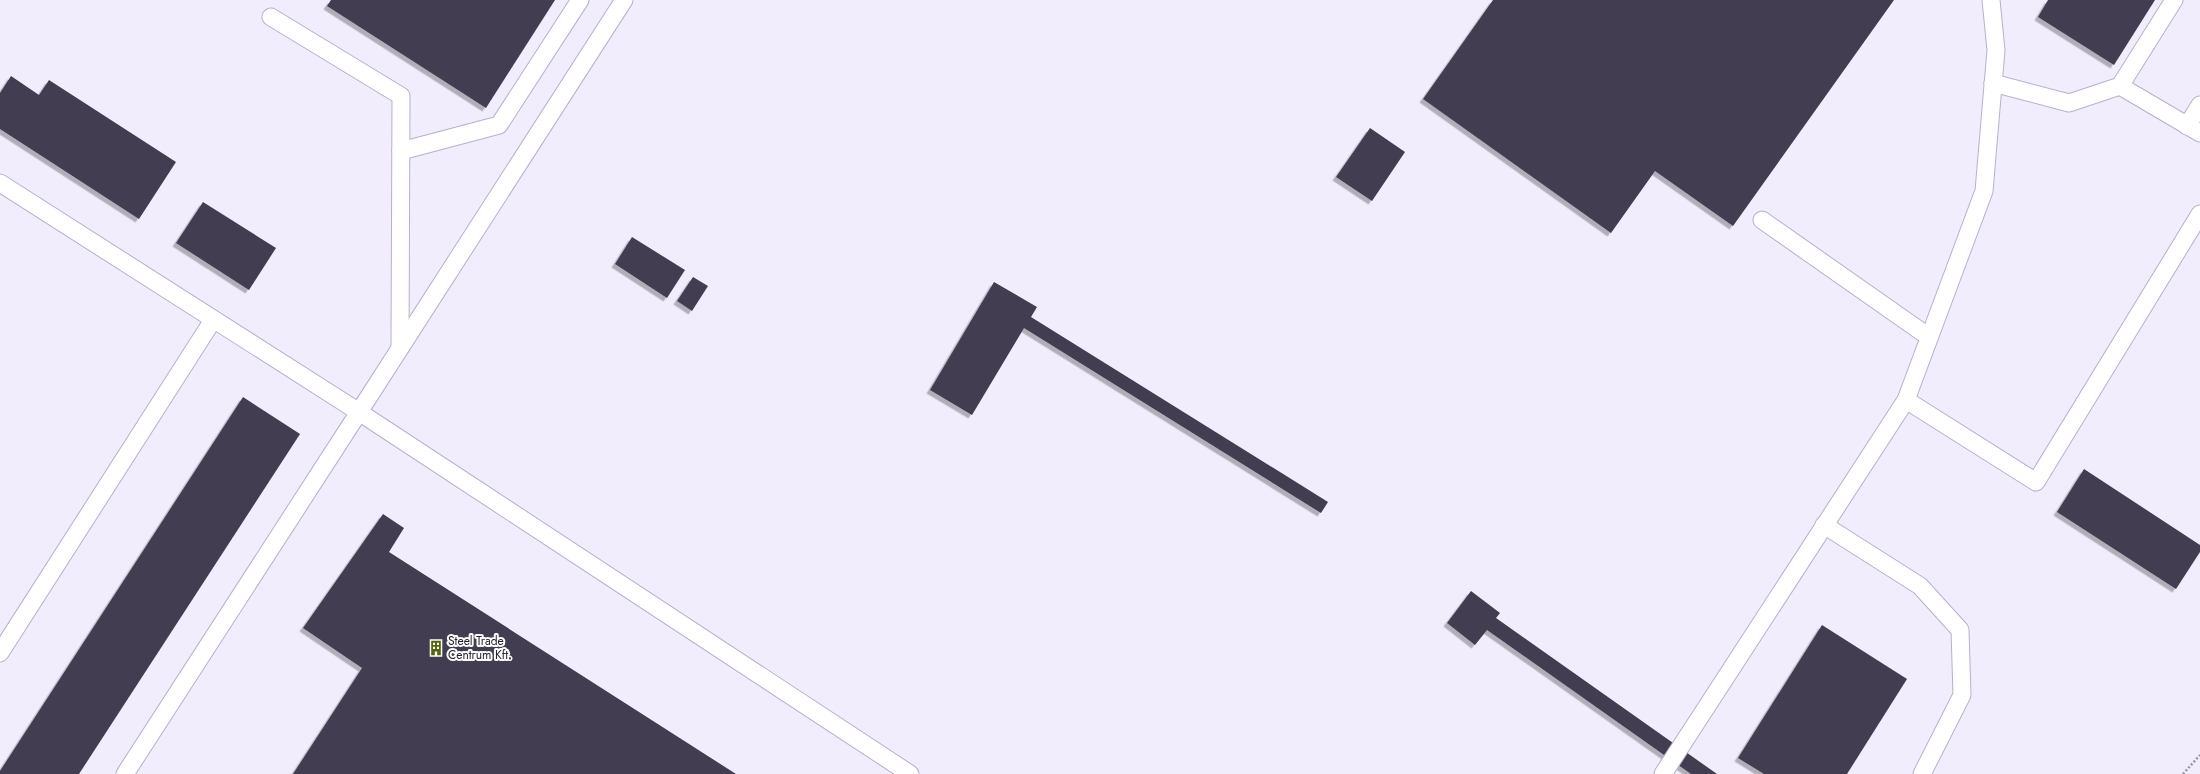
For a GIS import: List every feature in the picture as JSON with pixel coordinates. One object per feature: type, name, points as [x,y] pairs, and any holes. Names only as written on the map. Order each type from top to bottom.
[{"type":"lane","points":[[401,151],[499,125],[580,0]]},
{"type":"lane","points":[[125,774],[624,0]]},
{"type":"lane","points":[[1663,774],[1906,400],[1984,191],[1996,50],[1991,0]]},
{"type":"lane","points":[[1993,83],[2069,102],[2120,86],[2174,0]]},
{"type":"lane","points":[[271,17],[401,96],[400,348]]},
{"type":"lane","points":[[2120,86],[2194,130],[2200,105]]},
{"type":"lane","points":[[0,183],[359,412],[910,774]]},
{"type":"lane","points":[[1906,400],[2036,482],[2200,214]]},
{"type":"lane","points":[[1762,220],[1929,337]]},
{"type":"lane","points":[[0,653],[214,320]]},
{"type":"lane","points":[[1824,525],[1920,586],[1960,630],[1962,695],[1922,774]]},
{"type":"path","points":[[2183,774],[2200,755]]},
{"type":"building","points":[[331,0],[555,0],[486,108],[327,6]]},
{"type":"building","points":[[1493,0],[1894,0],[1733,226],[1655,171],[1611,233],[1423,99]]},
{"type":"building","points":[[2048,0],[2155,0],[2114,65],[2038,17]]},
{"type":"building","points":[[11,76],[39,95],[49,80],[176,162],[139,219],[0,129],[0,93]]},
{"type":"building","points":[[1370,128],[1405,152],[1372,201],[1336,177]]},
{"type":"building","points":[[203,202],[276,248],[249,290],[176,243]]},
{"type":"building","points":[[632,237],[685,270],[667,298],[615,264]]},
{"type":"building","points":[[693,277],[708,286],[692,311],[677,301]]},
{"type":"building","points":[[994,282],[1037,307],[1031,317],[1328,502],[1321,513],[1024,328],[972,415],[930,390]]},
{"type":"building","points":[[243,397],[300,434],[79,774],[0,774],[0,771]]},
{"type":"building","points":[[2084,469],[2200,545],[2200,552],[2176,589],[2057,512]]},
{"type":"building","name":"Steel Trade Centrum Kft.","points":[[383,514],[404,528],[389,552],[736,774],[293,774],[362,668],[303,628]]},
{"type":"building","points":[[1471,591],[1500,613],[1496,618],[1717,774],[1691,774],[1487,630],[1475,645],[1447,623]]},
{"type":"building","points":[[1822,625],[1907,679],[1847,774],[1764,774],[1738,758]]},
{"type":"place","name":"Steel Trade Centrum Kft.","points":[[436,648]]}]
